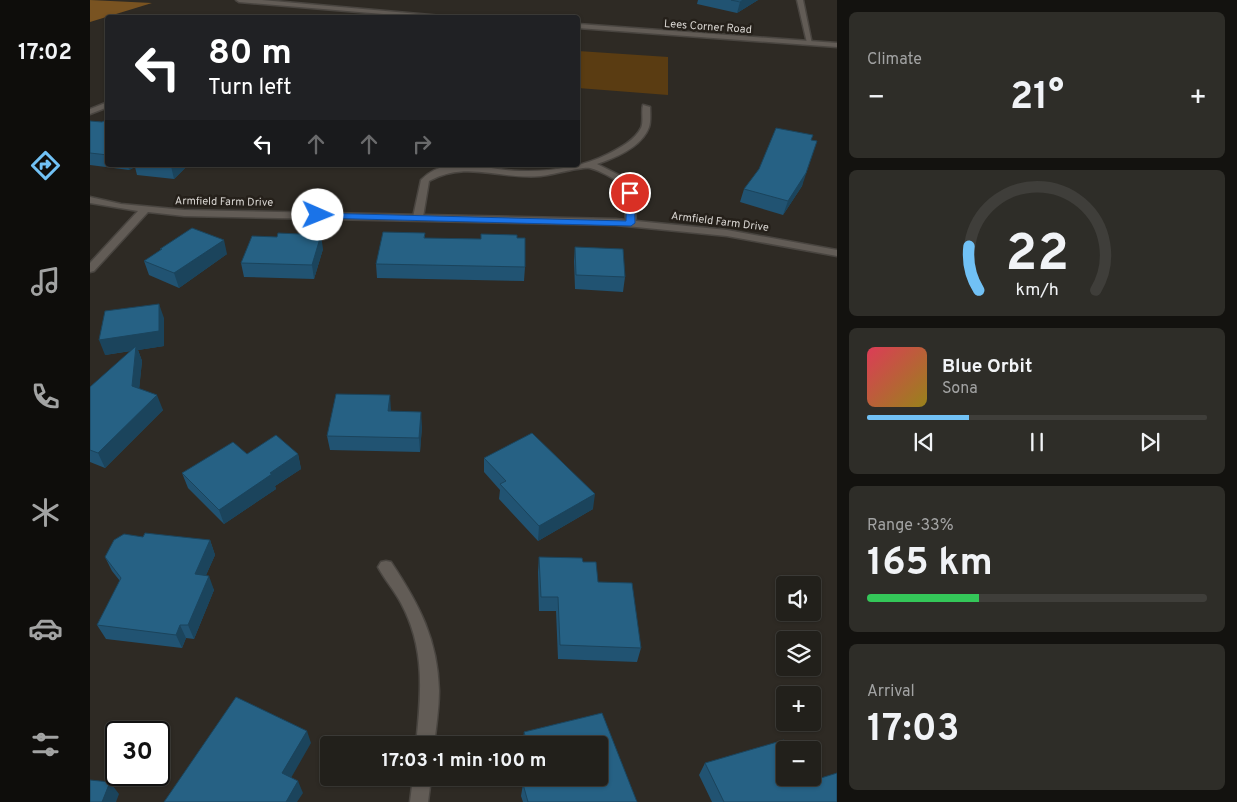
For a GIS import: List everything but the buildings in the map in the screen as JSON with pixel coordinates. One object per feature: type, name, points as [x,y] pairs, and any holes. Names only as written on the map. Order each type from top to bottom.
[{"type":"street","points":[[239,0],[425,15]]},
{"type":"street","points":[[800,0],[810,43]]},
{"type":"street","name":"Lees Corner Road","points":[[580,26],[837,45]]},
{"type":"street","points":[[90,112],[105,105]]},
{"type":"street","points":[[580,166],[620,152],[635,141],[645,128],[646,106]]},
{"type":"street","points":[[589,164],[622,180],[628,185],[631,223]]},
{"type":"street","points":[[418,218],[425,180],[436,172],[452,167]]},
{"type":"street","points":[[475,167],[518,174],[573,167]]},
{"type":"street","name":"Armfield Farm Drive","points":[[90,200],[145,210],[184,213],[631,223],[758,238],[837,253]]},
{"type":"street","points":[[90,269],[145,210]]},
{"type":"street","points":[[386,567],[408,600],[425,644],[430,692],[426,736]]},
{"type":"street","points":[[419,802],[421,786]]},
{"type":"shaded area","points":[[90,0],[152,3],[113,15],[105,15],[105,17],[90,22]]},
{"type":"shaded area","points":[[580,51],[668,57],[668,95],[580,88]]},
{"type":"route","points":[[318,215],[631,223],[630,193]]}]
